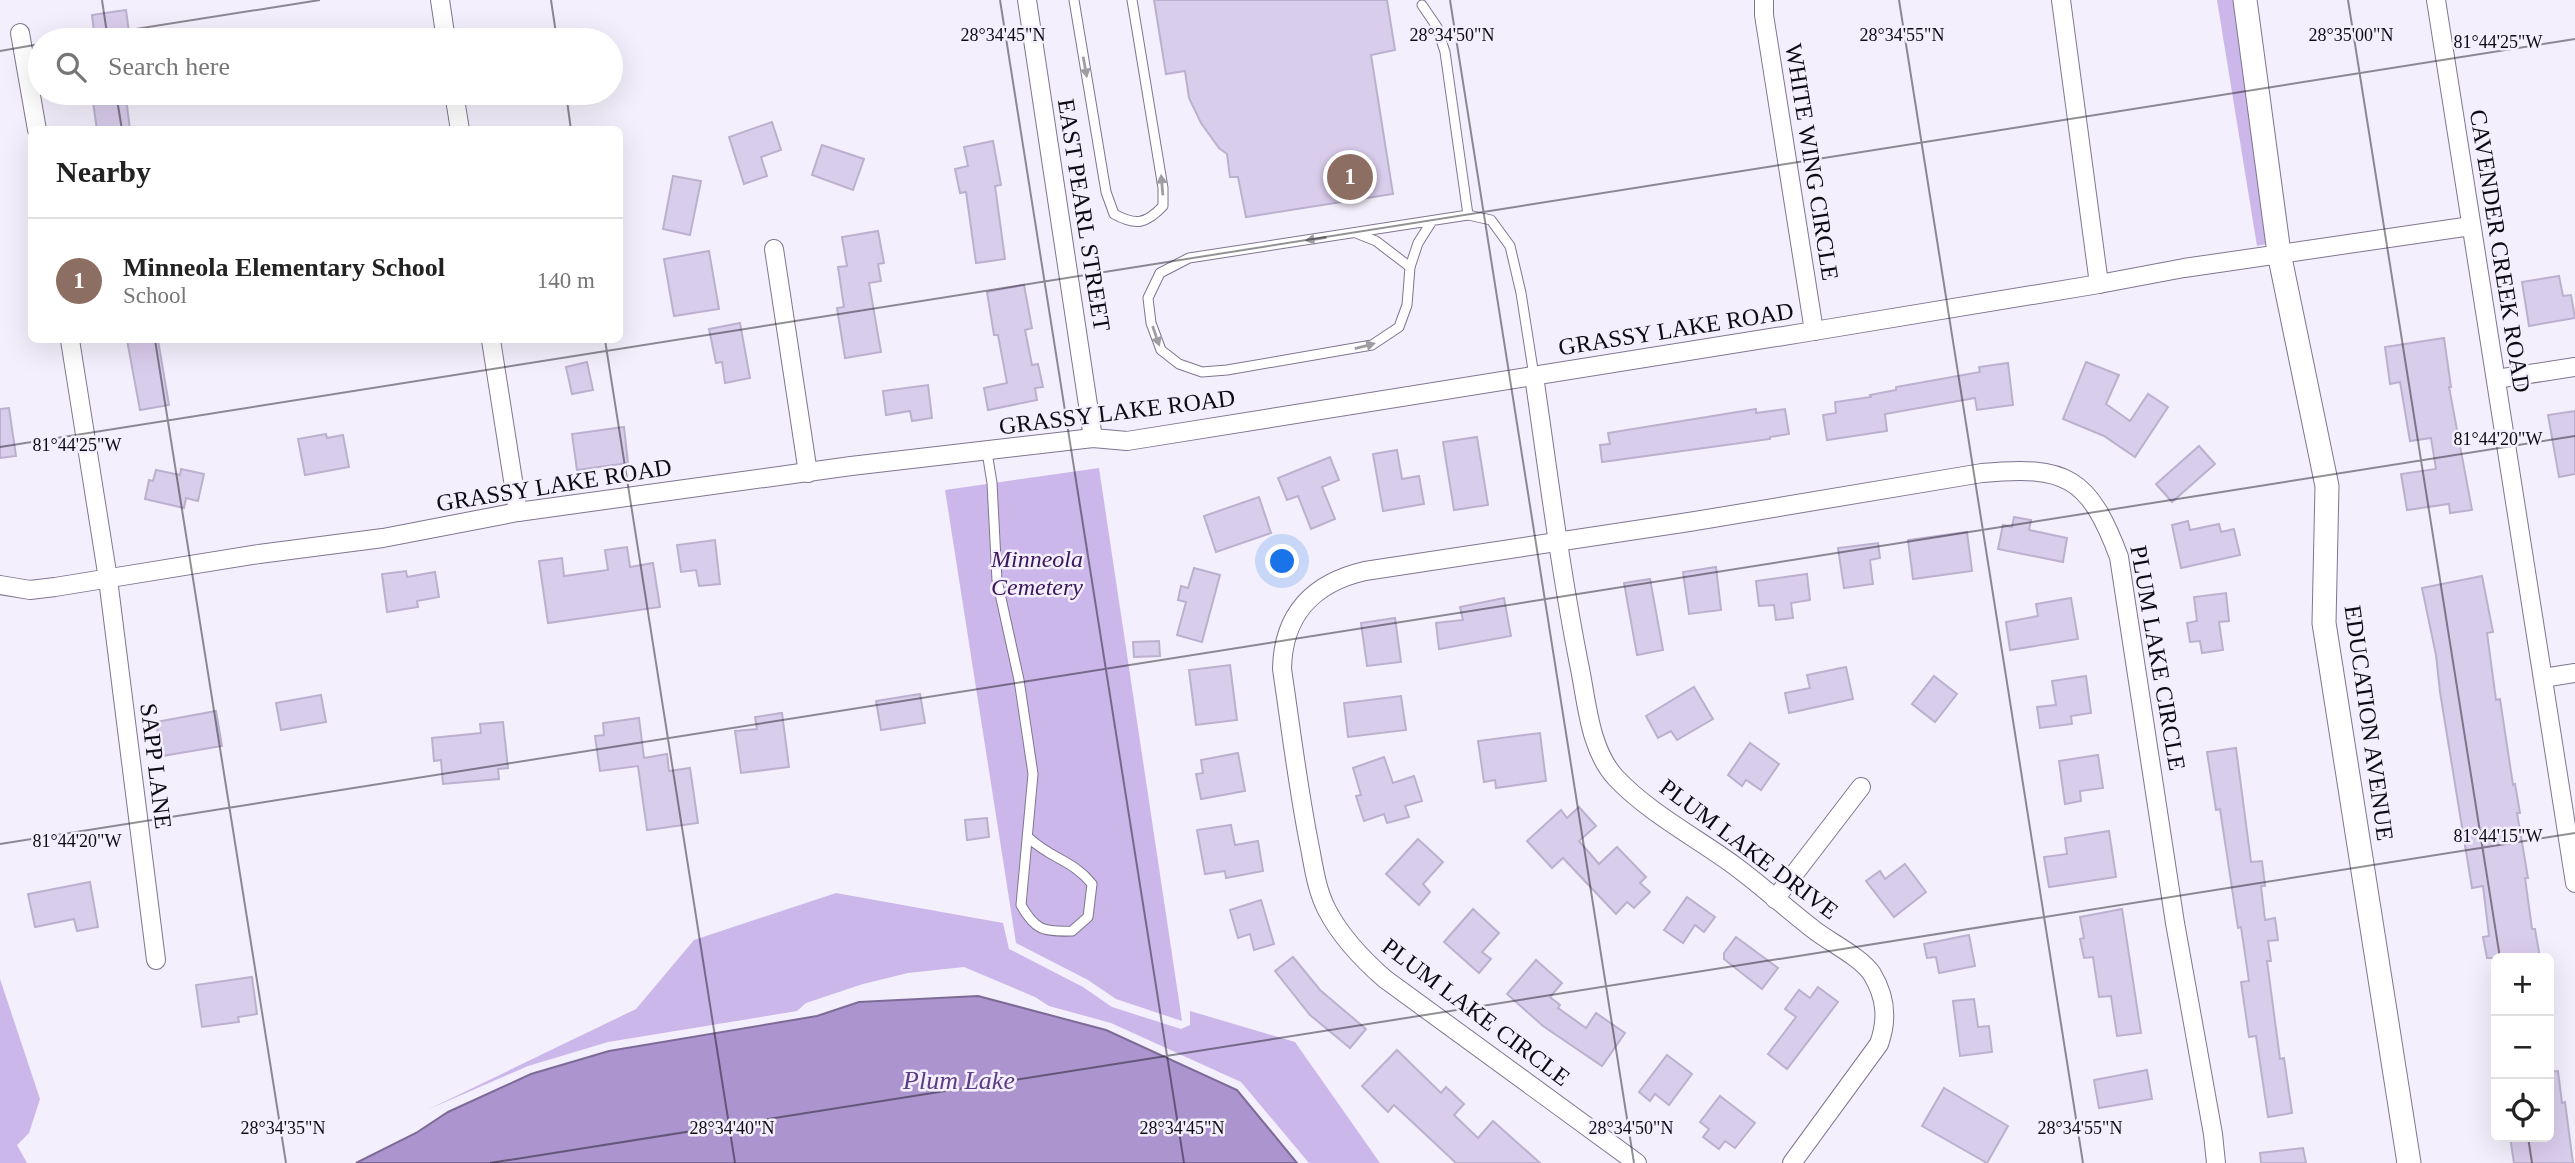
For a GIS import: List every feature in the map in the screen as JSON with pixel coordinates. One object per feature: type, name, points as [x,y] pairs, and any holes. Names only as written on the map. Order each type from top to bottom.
[{"type":"street","points":[[440,0],[444,28]]},
{"type":"street","name":"EAST PEARL STREET","points":[[1027,0],[1093,438]]},
{"type":"street","name":"WHITE WING CIRCLE","points":[[1764,0],[1764,15],[1814,331]]},
{"type":"street","points":[[2061,0],[2099,284]]},
{"type":"street","name":"EDUCATION AVENUE","points":[[2245,0],[2279,253],[2327,486],[2324,624],[2409,1163]]},
{"type":"street","name":"CAVENDER CREEK ROAD","points":[[2436,0],[2575,883]]},
{"type":"street","points":[[20,33],[28,79]]},
{"type":"street","points":[[33,105],[36,126]]},
{"type":"street","points":[[456,105],[459,126]]},
{"type":"street","name":"GRASSY LAKE ROAD","points":[[0,585],[30,590],[258,554],[383,538],[518,512],[851,466],[1093,438],[1127,441],[1814,331],[2189,267],[2471,226]]},
{"type":"street","points":[[775,249],[781,305],[808,473]]},
{"type":"street","name":"SAPP LANE","points":[[70,343],[108,579],[156,960]]},
{"type":"street","points":[[491,343],[518,512]]},
{"type":"street","points":[[2496,379],[2575,367]]},
{"type":"street","points":[[1534,376],[1558,541]]},
{"type":"street","name":"PLUM LAKE CIRCLE","points":[[1637,1163],[1385,979],[1344,937],[1327,909],[1318,887],[1282,669],[1282,655],[1288,631],[1298,612],[1311,596],[1340,576],[1982,473],[2024,469],[2047,471],[2081,489],[2099,509],[2119,557],[2175,923],[2216,1163]]},
{"type":"street","name":"PLUM LAKE DRIVE","points":[[1558,541],[1594,738],[1606,765],[1616,778],[1660,814],[1735,867],[1870,971],[1882,992],[1885,1008],[1884,1030],[1879,1044],[1792,1163]]},
{"type":"street","points":[[2543,678],[2575,673]]},
{"type":"street","points":[[1775,899],[1861,787]]},
{"type":"lane","points":[[1074,0],[1106,192],[1114,214],[1129,223],[1150,219],[1163,206],[1163,188],[1132,0]]},
{"type":"lane","points":[[1422,5],[1437,27],[1445,52],[1468,215]]},
{"type":"lane","points":[[1432,221],[1418,243],[1410,267],[1407,305],[1399,327],[1372,345],[1202,372],[1179,364],[1161,350],[1152,323],[1148,298],[1160,273],[1189,258],[1468,215],[1491,220],[1510,246],[1534,376]]},
{"type":"lane","points":[[1355,233],[1376,241],[1410,267]]},
{"type":"lane","points":[[987,452],[992,483],[997,580],[1019,680],[1033,774],[1021,905],[1031,923],[1049,932],[1072,931],[1088,916],[1092,884],[1080,869],[1042,850],[1029,838]]},
{"type":"green space","points":[[2217,0],[2233,0],[2266,244],[2257,246]]},
{"type":"green space","name":"Minneola Cemetery","points":[[1099,468],[1182,1021],[1116,999],[1088,980],[1016,943],[945,490]]},
{"type":"green space","points":[[836,893],[1003,923],[1009,949],[1083,987],[1112,1007],[1181,1029],[1190,1025],[1190,1011],[1295,1042],[1380,1163],[1309,1163],[1241,1082],[1111,1023],[1049,1006],[1035,997],[964,967],[908,973],[863,984],[806,1003],[797,1011],[608,1042],[528,1066],[427,1110],[636,1009],[694,940]]},
{"type":"green space","points":[[0,979],[40,1099],[29,1133],[17,1145],[27,1163],[0,1163]]},
{"type":"water","name":"Plum Lake","points":[[978,996],[1106,1030],[1237,1090],[1297,1163],[356,1163],[416,1133],[448,1112],[531,1074],[609,1051],[817,1016],[859,1002]]},
{"type":"building","points":[[1154,0],[1387,0],[1395,50],[1371,55],[1393,194],[1246,217],[1238,177],[1230,177],[1227,154],[1219,148],[1201,123],[1189,98],[1185,71],[1166,74]]},
{"type":"building","points":[[126,10],[128,28],[94,28],[92,15]]},
{"type":"building","points":[[93,105],[127,105],[130,126],[96,126]]},
{"type":"building","points":[[772,122],[781,150],[761,157],[767,176],[744,184],[729,137]]},
{"type":"building","points":[[993,141],[1001,185],[995,186],[1005,259],[976,263],[966,192],[960,193],[955,169],[968,166],[964,147]]},
{"type":"building","points":[[822,145],[864,159],[853,190],[812,175]]},
{"type":"building","points":[[673,176],[701,181],[690,235],[663,229]]},
{"type":"building","points":[[878,231],[884,263],[878,264],[881,281],[869,283],[881,352],[845,358],[837,308],[844,307],[838,267],[847,266],[842,237]]},
{"type":"building","points":[[709,251],[719,309],[674,316],[664,259]]},
{"type":"building","points":[[2559,276],[2563,296],[2571,295],[2575,318],[2529,326],[2522,282]]},
{"type":"building","points":[[1024,285],[1032,328],[1025,330],[1032,365],[1038,364],[1043,387],[1035,388],[1037,400],[988,410],[984,388],[1007,383],[998,335],[994,335],[987,292]]},
{"type":"building","points":[[740,323],[750,378],[725,383],[722,362],[716,363],[709,329]]},
{"type":"building","points":[[2444,338],[2449,387],[2472,510],[2450,513],[2449,504],[2407,510],[2401,474],[2436,469],[2431,438],[2410,441],[2400,382],[2390,384],[2385,347]]},
{"type":"building","points":[[128,343],[159,343],[169,405],[140,410]]},
{"type":"building","points":[[587,362],[593,390],[572,394],[566,367]]},
{"type":"building","points":[[2086,362],[2119,375],[2106,404],[2130,421],[2148,394],[2168,407],[2135,457],[2104,436],[2063,419]]},
{"type":"building","points":[[2008,363],[2013,405],[1977,410],[1975,398],[1885,414],[1887,431],[1827,440],[1823,415],[1836,413],[1835,402],[1871,397],[1870,395],[1896,390],[1896,387],[1980,372],[1979,367]]},
{"type":"building","points":[[928,385],[932,418],[912,421],[910,411],[886,415],[883,391]]},
{"type":"building","points":[[9,408],[16,456],[0,458],[0,409]]},
{"type":"building","points":[[1756,409],[1756,413],[1785,409],[1789,434],[1770,439],[1602,462],[1600,445],[1610,444],[1608,433]]},
{"type":"building","points":[[2575,411],[2575,474],[2559,477],[2548,415]]},
{"type":"building","points":[[624,427],[628,463],[577,470],[572,434]]},
{"type":"building","points":[[326,434],[327,438],[343,435],[349,467],[305,475],[298,439]]},
{"type":"building","points":[[1477,437],[1488,505],[1454,510],[1443,442]]},
{"type":"building","points":[[2199,446],[2215,464],[2172,502],[2156,484]]},
{"type":"building","points":[[1397,450],[1402,479],[1419,476],[1424,504],[1383,511],[1373,454]]},
{"type":"building","points":[[1330,457],[1339,480],[1322,487],[1335,519],[1311,529],[1298,496],[1287,500],[1278,478]]},
{"type":"building","points":[[181,469],[204,474],[198,501],[186,498],[184,508],[145,499],[149,480],[153,481],[156,470],[180,475]]},
{"type":"building","points":[[1259,497],[1271,533],[1216,552],[1204,516]]},
{"type":"building","points":[[2014,517],[2031,520],[2029,530],[2067,538],[2063,562],[1998,549],[2003,525],[2012,527]]},
{"type":"building","points":[[2188,521],[2190,530],[2219,524],[2221,532],[2234,529],[2240,555],[2181,568],[2172,525]]},
{"type":"building","points":[[1967,532],[1972,571],[1913,579],[1908,540]]},
{"type":"building","points":[[715,540],[720,584],[699,586],[696,570],[681,572],[677,545]]},
{"type":"building","points":[[1878,543],[1880,558],[1870,560],[1873,584],[1844,588],[1838,548]]},
{"type":"building","points":[[627,547],[630,567],[653,563],[660,607],[548,623],[539,561],[562,558],[564,576],[608,570],[605,550]]},
{"type":"building","points":[[1716,567],[1721,610],[1689,614],[1683,572]]},
{"type":"building","points":[[1194,568],[1220,575],[1202,642],[1177,635],[1186,602],[1178,600],[1181,586],[1188,588]]},
{"type":"building","points":[[406,571],[407,577],[435,572],[439,597],[417,601],[418,607],[387,612],[382,574]]},
{"type":"building","points":[[1807,574],[1810,600],[1791,603],[1793,618],[1776,620],[1774,605],[1759,606],[1756,581]]},
{"type":"building","points":[[2482,576],[2493,632],[2487,633],[2496,700],[2500,699],[2520,813],[2517,813],[2528,878],[2525,878],[2532,929],[2535,929],[2539,953],[2491,953],[2491,958],[2487,958],[2483,937],[2489,936],[2483,886],[2472,888],[2436,655],[2422,588]]},
{"type":"building","points":[[1650,579],[1663,650],[1637,655],[1624,583]]},
{"type":"building","points":[[2226,593],[2229,621],[2219,622],[2223,650],[2202,653],[2200,641],[2190,642],[2187,623],[2197,621],[2194,597]]},
{"type":"building","points":[[1504,598],[1511,636],[1439,649],[1436,623],[1463,620],[1460,607]]},
{"type":"building","points":[[2071,598],[2078,639],[2010,650],[2006,622],[2038,616],[2036,604]]},
{"type":"building","points":[[1395,618],[1401,662],[1367,666],[1361,623]]},
{"type":"building","points":[[1159,641],[1160,656],[1134,657],[1133,642]]},
{"type":"building","points":[[1230,665],[1237,720],[1196,725],[1189,670]]},
{"type":"building","points":[[1846,667],[1853,699],[1789,713],[1785,693],[1810,688],[1807,675]]},
{"type":"building","points":[[1934,676],[1957,694],[1935,722],[1912,704]]},
{"type":"building","points":[[2086,676],[2091,713],[2071,716],[2072,724],[2040,728],[2037,707],[2056,705],[2052,681]]},
{"type":"building","points":[[1694,687],[1713,719],[1677,740],[1671,731],[1658,738],[1646,716]]},
{"type":"building","points":[[920,694],[925,723],[881,730],[876,701]]},
{"type":"building","points":[[321,695],[326,722],[281,730],[276,703]]},
{"type":"building","points":[[1401,696],[1406,730],[1348,737],[1344,703]]},
{"type":"building","points":[[216,711],[222,746],[162,756],[156,722]]},
{"type":"building","points":[[782,713],[789,767],[741,773],[735,731],[757,729],[755,717]]},
{"type":"building","points":[[639,718],[644,758],[667,754],[669,771],[690,768],[698,823],[647,830],[638,766],[600,771],[595,736],[604,735],[603,723]]},
{"type":"building","points":[[503,722],[508,768],[498,769],[499,779],[443,784],[441,760],[434,761],[432,738],[481,733],[480,724]]},
{"type":"building","points":[[1540,733],[1546,781],[1496,788],[1495,780],[1484,782],[1478,741]]},
{"type":"building","points":[[1750,743],[1779,764],[1761,790],[1746,780],[1742,786],[1728,775]]},
{"type":"building","points":[[2236,748],[2251,862],[2262,861],[2265,886],[2261,886],[2265,920],[2275,918],[2278,940],[2268,941],[2271,961],[2267,961],[2280,1059],[2284,1058],[2292,1113],[2268,1117],[2256,1036],[2249,1037],[2241,982],[2249,981],[2220,809],[2216,810],[2207,752]]},
{"type":"building","points":[[1238,753],[1245,791],[1201,799],[1196,774],[1203,773],[1201,760]]},
{"type":"building","points":[[2098,755],[2103,788],[2080,791],[2081,801],[2065,804],[2059,761]]},
{"type":"building","points":[[1384,757],[1393,783],[1414,776],[1422,801],[1405,806],[1409,817],[1387,823],[1384,814],[1364,821],[1356,796],[1361,795],[1353,768]]},
{"type":"building","points":[[1579,807],[1596,826],[1579,841],[1599,864],[1617,847],[1646,877],[1640,883],[1650,892],[1634,908],[1627,902],[1616,914],[1563,858],[1552,868],[1527,841],[1561,810],[1567,818]]},
{"type":"building","points":[[987,818],[989,837],[967,840],[965,820]]},
{"type":"building","points":[[1231,825],[1235,845],[1258,841],[1263,871],[1226,878],[1225,871],[1205,874],[1197,830]]},
{"type":"building","points":[[2109,831],[2116,877],[2049,887],[2044,857],[2067,854],[2065,838]]},
{"type":"building","points":[[1418,839],[1443,862],[1423,884],[1430,892],[1419,905],[1386,874]]},
{"type":"building","points":[[1905,864],[1926,892],[1894,917],[1866,881],[1880,871],[1885,879]]},
{"type":"building","points":[[90,882],[98,927],[77,931],[74,919],[35,927],[28,894]]},
{"type":"building","points":[[1687,897],[1715,917],[1704,932],[1695,925],[1683,943],[1664,930]]},
{"type":"building","points":[[1261,900],[1274,944],[1254,950],[1250,934],[1238,938],[1230,910]]},
{"type":"building","points":[[1473,909],[1499,933],[1482,952],[1491,959],[1479,973],[1444,942]]},
{"type":"building","points":[[2122,909],[2141,1033],[2117,1036],[2111,996],[2099,997],[2093,957],[2084,958],[2080,939],[2084,938],[2080,917]]},
{"type":"building","points":[[1969,935],[1975,966],[1939,973],[1936,957],[1927,958],[1924,944]]},
{"type":"building","points":[[1736,937],[1778,968],[1762,989],[1724,959],[1724,953]]},
{"type":"building","points":[[1293,957],[1320,990],[1366,1029],[1350,1048],[1310,1015],[1275,971]]},
{"type":"building","points":[[1536,960],[1562,983],[1550,997],[1560,1005],[1558,1008],[1586,1028],[1596,1013],[1625,1033],[1602,1066],[1543,1026],[1507,994]]},
{"type":"building","points":[[252,977],[257,1014],[238,1017],[239,1022],[202,1027],[196,985]]},
{"type":"building","points":[[1818,987],[1838,1002],[1787,1069],[1768,1054],[1796,1017],[1785,1009],[1799,990],[1810,998]]},
{"type":"building","points":[[1974,999],[1978,1027],[1989,1026],[1992,1052],[1960,1056],[1953,1001]]},
{"type":"building","points":[[1397,1050],[1441,1093],[1446,1087],[1464,1104],[1454,1115],[1478,1138],[1493,1121],[1540,1163],[1456,1163],[1394,1105],[1388,1112],[1362,1086]]},
{"type":"building","points":[[1667,1055],[1692,1074],[1669,1105],[1655,1094],[1650,1101],[1639,1092]]},
{"type":"building","points":[[2147,1070],[2152,1099],[2099,1108],[2094,1080]]},
{"type":"building","points":[[2554,1071],[2558,1071],[2562,1103],[2565,1102],[2573,1163],[2514,1163],[2511,1142],[2554,1142]]},
{"type":"building","points":[[1944,1088],[2008,1126],[1987,1163],[1922,1126]]},
{"type":"building","points":[[1720,1096],[1755,1123],[1735,1148],[1725,1141],[1719,1149],[1703,1137],[1709,1129],[1700,1122]]},
{"type":"building","points":[[2303,1148],[2306,1163],[2261,1163],[2260,1153]]},
{"type":"place","name":"Minneola Elementary School","points":[[1350,177]]}]
